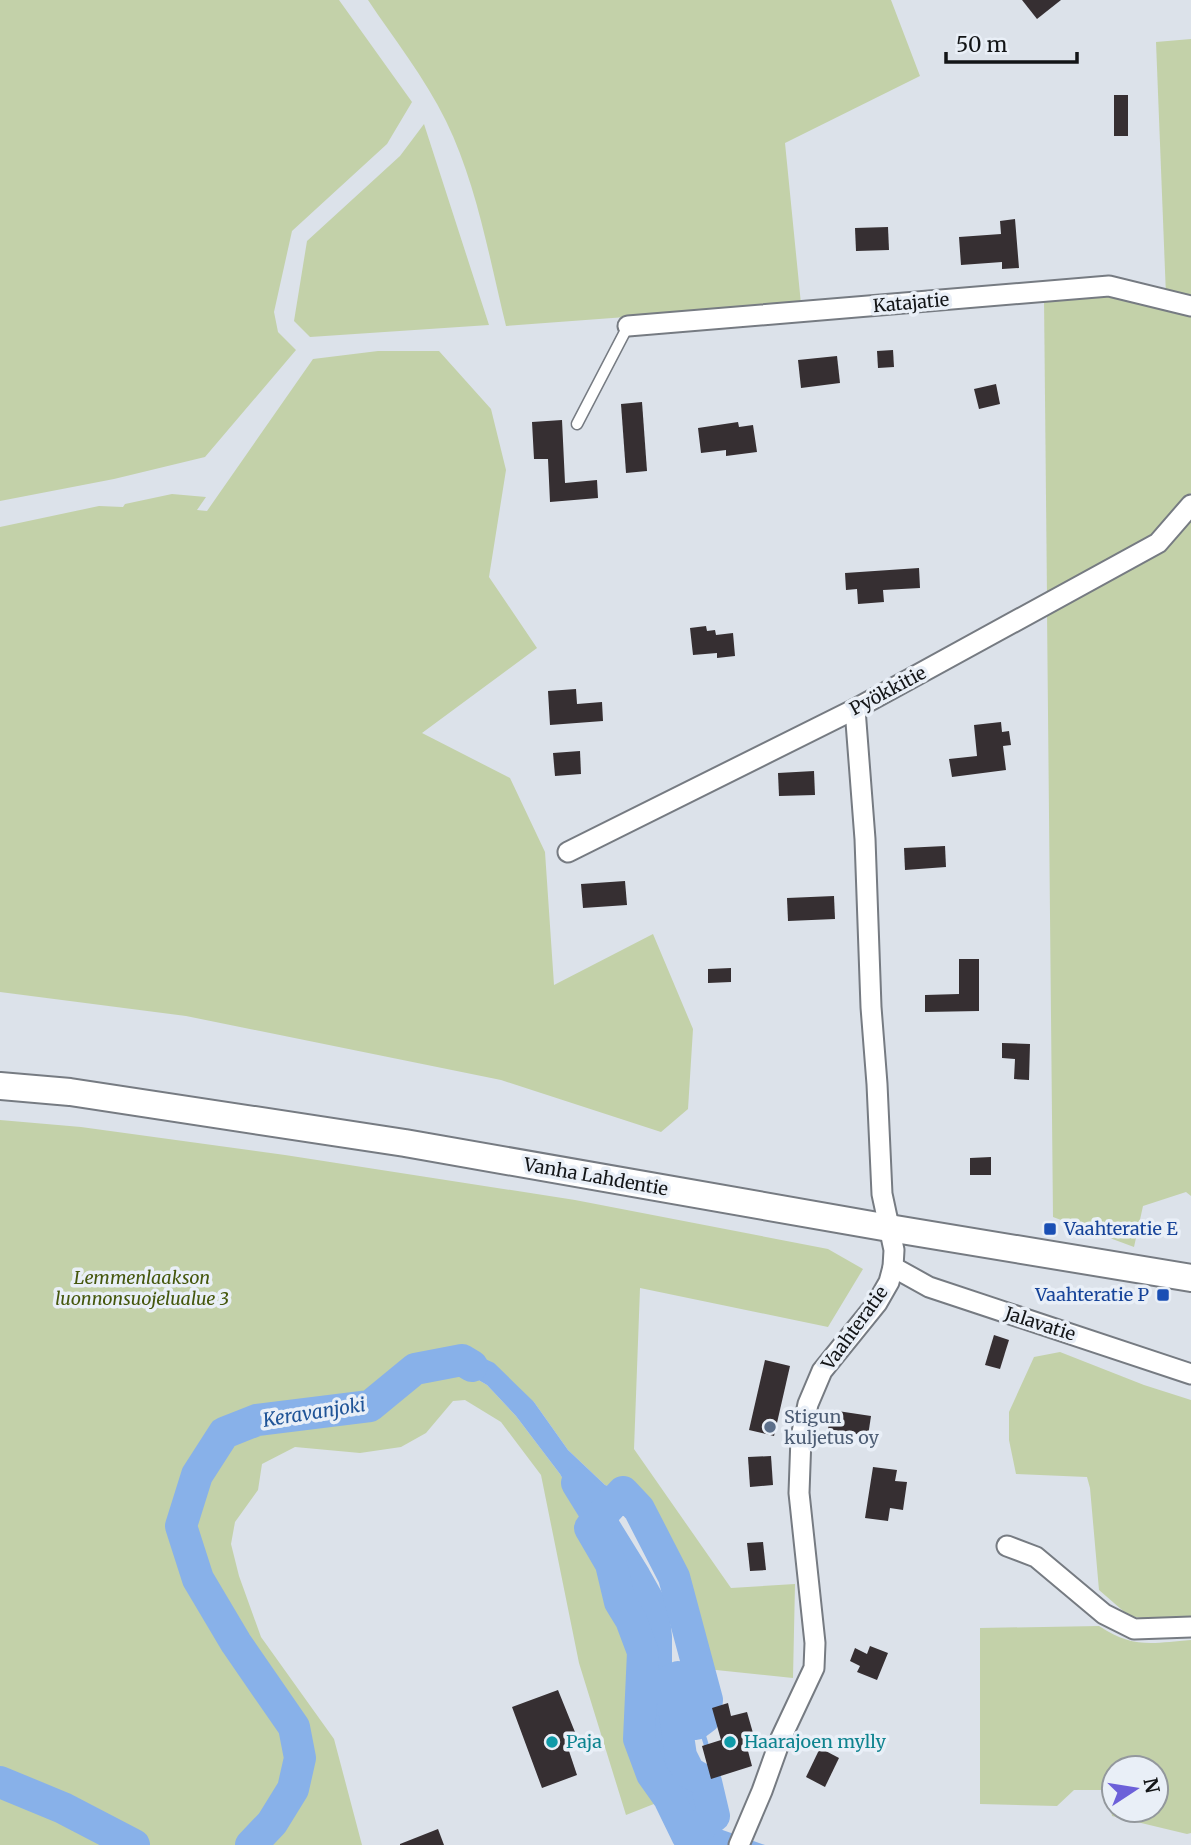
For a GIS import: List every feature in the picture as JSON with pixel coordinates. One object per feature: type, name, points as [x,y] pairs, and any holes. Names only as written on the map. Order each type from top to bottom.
[{"type":"main road","name":"Vanha Lahdentie","points":[[0,1086],[70,1092],[405,1143],[1191,1278]]},
{"type":"street","name":"Katajatie","points":[[628,326],[1109,286],[1191,306]]},
{"type":"street","name":"Pyökkitie","points":[[568,852],[855,709],[1158,543],[1191,505]]},
{"type":"street","name":"Vaahteratie","points":[[739,1845],[781,1738],[814,1668],[815,1643],[799,1493],[801,1437],[808,1404],[822,1371],[877,1303],[889,1282],[893,1267],[894,1250],[882,1194],[865,839],[855,709]]},
{"type":"street","name":"Jalavatie","points":[[893,1267],[929,1287],[1191,1374]]},
{"type":"street","points":[[1007,1546],[1036,1557],[1104,1614],[1134,1629],[1191,1626]]},
{"type":"lane","points":[[577,424],[628,326]]},
{"type":"green space","points":[[0,0],[339,0],[412,102],[387,144],[292,231],[274,312],[278,332],[296,350],[205,457],[114,479],[0,501]]},
{"type":"green space","points":[[368,0],[891,0],[920,76],[785,143],[801,304],[506,326],[481,222],[457,145],[429,89]]},
{"type":"green space","points":[[1191,39],[1191,301],[1166,296],[1156,42]]},
{"type":"green space","points":[[424,124],[489,325],[310,337],[294,321],[307,241],[400,156]]},
{"type":"green space","points":[[1110,291],[1191,312],[1191,493],[1153,537],[1047,596],[1044,298]]},
{"type":"green space","points":[[378,351],[439,351],[491,409],[506,470],[489,577],[537,648],[422,733],[510,778],[545,852],[554,985],[653,934],[693,1029],[688,1109],[661,1132],[501,1080],[186,1016],[0,992],[0,527],[99,506],[123,507],[125,504],[172,494],[206,497],[197,510],[207,511],[313,359]]},
{"type":"green space","points":[[1191,518],[1191,1196],[1186,1192],[1143,1206],[1134,1247],[1053,1217],[1047,612]]},
{"type":"green space","name":"Lemmenlaakson luonnonsuojelualue 3","points":[[0,1120],[81,1127],[285,1155],[575,1200],[828,1249],[863,1269],[828,1327],[640,1288],[634,1449],[731,1588],[795,1584],[793,1678],[697,1668],[674,1577],[639,1509],[623,1492],[605,1485],[568,1450],[534,1402],[463,1371],[487,1385],[516,1416],[560,1474],[611,1564],[620,1602],[631,1620],[643,1652],[639,1739],[652,1774],[669,1798],[626,1815],[579,1663],[541,1475],[501,1422],[465,1400],[453,1401],[426,1433],[401,1447],[360,1453],[295,1447],[262,1464],[258,1490],[235,1522],[231,1544],[239,1576],[261,1637],[334,1739],[362,1845],[0,1845]]},
{"type":"green space","points":[[1060,1352],[1191,1400],[1191,1617],[1149,1619],[1129,1616],[1099,1590],[1087,1477],[1016,1474],[1009,1440],[1009,1412],[1034,1357]]},
{"type":"green space","points":[[1099,1626],[1122,1638],[1144,1643],[1191,1640],[1191,1833],[1145,1824],[1170,1824],[1170,1754],[1100,1754],[1100,1790],[1074,1790],[1057,1806],[980,1804],[980,1628]]},
{"type":"water","points":[[459,1347],[494,1363],[534,1402],[568,1450],[605,1485],[623,1492],[590,1528],[560,1474],[516,1416],[487,1385],[463,1371],[435,1375],[427,1357]]},
{"type":"water","points":[[714,1816],[717,1828],[765,1845],[693,1845],[687,1835]]},
{"type":"building","points":[[1022,0],[1061,0],[1037,19]]},
{"type":"building","points":[[1114,95],[1128,95],[1128,136],[1114,136]]},
{"type":"building","points":[[1015,219],[1019,268],[1002,269],[1002,262],[961,265],[959,237],[1001,234],[1000,221]]},
{"type":"building","points":[[888,227],[889,250],[856,251],[855,228]]},
{"type":"building","points":[[893,350],[894,367],[878,368],[877,351]]},
{"type":"building","points":[[837,356],[840,383],[801,388],[798,360]]},
{"type":"building","points":[[996,384],[1000,404],[979,409],[974,389]]},
{"type":"building","points":[[642,402],[647,471],[626,473],[621,404]]},
{"type":"building","points":[[562,420],[565,483],[597,480],[598,498],[550,502],[548,459],[534,459],[532,422]]},
{"type":"building","points":[[738,422],[739,427],[753,425],[757,452],[726,456],[726,450],[701,453],[698,428]]},
{"type":"building","points":[[919,568],[920,588],[883,590],[884,602],[858,604],[857,589],[846,590],[845,573]]},
{"type":"building","points":[[706,626],[707,631],[715,630],[716,635],[733,633],[735,656],[717,658],[717,653],[693,655],[690,628]]},
{"type":"building","points":[[576,689],[577,704],[602,702],[603,721],[550,725],[548,691]]},
{"type":"building","points":[[1001,722],[1002,732],[1009,731],[1011,745],[1003,746],[1006,770],[952,777],[949,759],[977,756],[974,725]]},
{"type":"building","points":[[580,751],[581,774],[555,776],[553,753]]},
{"type":"building","points":[[814,771],[815,795],[779,796],[778,773]]},
{"type":"building","points":[[945,846],[946,867],[905,870],[904,848]]},
{"type":"building","points":[[625,881],[627,905],[583,908],[581,884]]},
{"type":"building","points":[[834,896],[835,919],[788,921],[787,898]]},
{"type":"building","points":[[959,959],[979,959],[979,1011],[925,1012],[925,995],[959,994]]},
{"type":"building","points":[[731,968],[731,982],[708,983],[708,969]]},
{"type":"building","points":[[1002,1043],[1030,1044],[1029,1080],[1014,1079],[1015,1059],[1002,1058]]},
{"type":"building","points":[[991,1157],[991,1175],[970,1175],[970,1158]]},
{"type":"building","points":[[994,1335],[1009,1340],[1000,1369],[985,1365]]},
{"type":"building","points":[[765,1360],[790,1366],[774,1436],[749,1430]]},
{"type":"building","points":[[831,1410],[871,1416],[868,1436],[828,1429]]},
{"type":"building","points":[[771,1456],[773,1485],[750,1487],[748,1457]]},
{"type":"building","points":[[873,1467],[897,1470],[895,1481],[907,1482],[903,1510],[890,1508],[888,1521],[865,1518]]},
{"type":"building","points":[[763,1542],[766,1570],[750,1571],[747,1543]]},
{"type":"building","points":[[870,1646],[888,1653],[877,1680],[857,1672],[860,1666],[850,1661],[855,1648],[867,1654]]},
{"type":"building","name":"Paja","points":[[558,1690],[581,1747],[569,1751],[577,1775],[542,1788],[512,1707]]},
{"type":"building","name":"Haarajoen mylly","points":[[728,1703],[731,1716],[747,1712],[753,1733],[744,1736],[752,1766],[711,1779],[702,1746],[721,1740],[712,1708]]},
{"type":"building","points":[[820,1748],[839,1758],[825,1787],[806,1777]]},
{"type":"building","points":[[438,1829],[444,1845],[400,1845],[400,1844]]},
{"type":"waterway","name":"Keravanjoki","points":[[251,1845],[272,1823],[293,1789],[300,1758],[294,1727],[236,1643],[198,1579],[181,1526],[197,1475],[224,1433],[257,1420],[370,1406],[415,1369],[462,1360],[472,1366]]},
{"type":"waterway","name":"Keravanjoki","points":[[577,1483],[653,1609],[656,1637],[656,1738],[704,1835],[712,1845]]},
{"type":"waterway","points":[[623,1492],[639,1509],[674,1577],[707,1700],[704,1718],[696,1724],[678,1677],[670,1681],[681,1756],[689,1772],[706,1782],[714,1816],[687,1835],[669,1798],[652,1774],[639,1739],[643,1652],[631,1620],[620,1602],[611,1564],[590,1528],[623,1492]]},
{"type":"waterway","points":[[699,1721],[706,1744]]},
{"type":"waterway","points":[[690,1807],[711,1776]]},
{"type":"waterway","name":"Keravanjoki","points":[[0,1782],[63,1808],[134,1845]]},
{"type":"place","name":"Vaahteratie E","points":[[1050,1229]]},
{"type":"place","name":"Vaahteratie P","points":[[1163,1295]]},
{"type":"place","name":"Stigun kuljetus oy","points":[[770,1427]]},
{"type":"place","name":"Paja","points":[[552,1742]]},
{"type":"place","name":"Haarajoen mylly","points":[[730,1742]]}]
